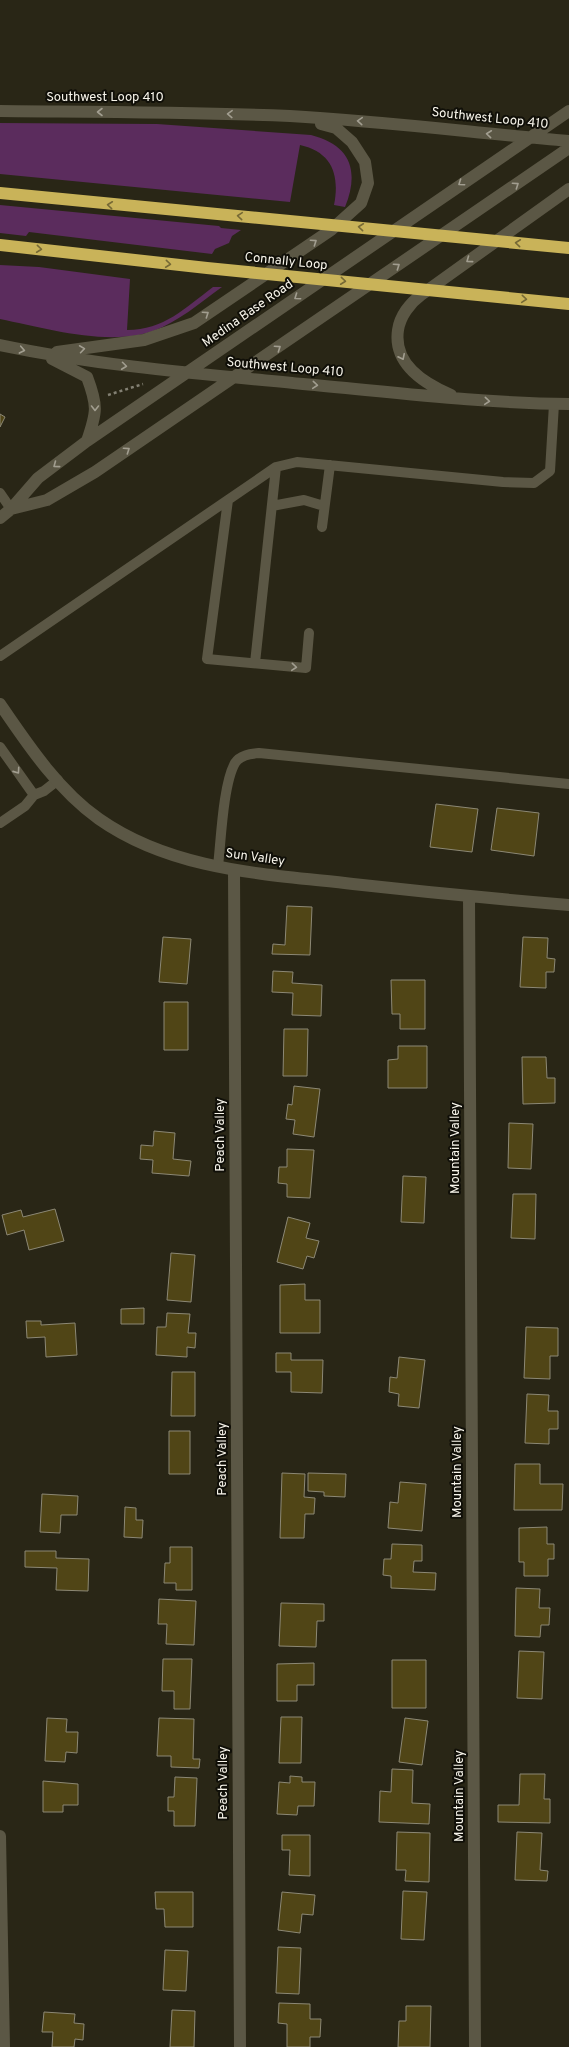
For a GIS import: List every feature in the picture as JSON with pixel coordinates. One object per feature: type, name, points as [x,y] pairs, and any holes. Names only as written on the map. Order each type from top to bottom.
[{"type":"highway","points":[[0,193],[563,247]]},
{"type":"highway","name":"Connally Loop","points":[[0,245],[206,268],[569,304]]},
{"type":"street","name":"Southwest Loop 410","points":[[0,111],[229,114],[291,117],[384,123],[569,141]]},
{"type":"street","name":"Medina Base Road","points":[[0,518],[12,509],[38,478],[87,441],[569,111]]},
{"type":"street","points":[[44,354],[144,340],[194,322],[332,230],[361,203],[368,183],[365,162],[352,142],[336,128],[291,117]]},
{"type":"street","name":"Medina Base Road","points":[[12,509],[47,500],[95,472],[235,378],[569,148]]},
{"type":"street","points":[[464,399],[432,385],[408,367],[402,359],[397,346],[401,320],[411,304],[421,294],[569,189]]},
{"type":"street","name":"Southwest Loop 410","points":[[0,346],[119,366],[235,378],[464,399],[569,404]]},
{"type":"street","points":[[44,354],[87,377],[95,398],[95,419],[87,441]]},
{"type":"street","name":"Sun Valley","points":[[0,704],[38,759],[98,819],[127,836],[158,851],[234,871],[569,905]]},
{"type":"street","name":"Peach Valley","points":[[234,871],[240,2047]]},
{"type":"street","name":"Mountain Valley","points":[[469,896],[475,2047]]},
{"type":"street","points":[[0,1836],[4,2047]]},
{"type":"lane","points":[[0,656],[276,467],[296,462],[503,482],[534,483],[550,471],[554,404]]},
{"type":"lane","points":[[322,527],[330,466]]},
{"type":"lane","points":[[255,663],[276,467]]},
{"type":"lane","points":[[0,493],[12,509]]},
{"type":"lane","points":[[228,500],[207,659],[306,668],[309,634]]},
{"type":"lane","points":[[272,506],[304,500],[324,506]]},
{"type":"lane","points":[[0,748],[34,795]]},
{"type":"lane","points":[[218,866],[227,786],[235,763],[244,755],[259,752],[569,784]]},
{"type":"lane","points":[[0,823],[25,806],[34,795],[44,791],[58,780]]},
{"type":"path","points":[[104,396],[149,382]]},
{"type":"shaded area","points":[[0,123],[157,124],[311,135],[324,139],[335,145],[343,152],[351,171],[352,182],[345,207],[334,205],[336,184],[331,166],[320,153],[311,148],[300,145],[290,202],[0,174]]},
{"type":"shaded area","points":[[0,205],[219,226],[221,228],[241,230],[232,236],[229,243],[215,249],[212,254],[29,232],[26,236],[0,233]]},
{"type":"shaded area","points":[[0,265],[39,267],[130,279],[127,330],[140,329],[163,322],[183,310],[213,287],[222,287],[171,323],[153,331],[136,335],[97,337],[56,331],[0,319]]},
{"type":"building","points":[[0,414],[5,417],[0,427]]},
{"type":"building","points":[[436,804],[478,809],[472,852],[430,847]]},
{"type":"building","points":[[497,808],[539,813],[534,856],[491,850]]},
{"type":"building","points":[[287,906],[312,907],[310,955],[272,954],[273,944],[285,945]]},
{"type":"building","points":[[163,937],[191,939],[187,984],[159,982]]},
{"type":"building","points":[[523,937],[548,938],[547,958],[555,959],[554,972],[546,972],[546,988],[520,987]]},
{"type":"building","points":[[273,971],[293,972],[292,983],[322,985],[321,1016],[292,1015],[293,993],[272,992]]},
{"type":"building","points":[[391,980],[425,980],[425,1029],[400,1029],[400,1014],[392,1014]]},
{"type":"building","points":[[164,1002],[188,1002],[188,1050],[164,1050]]},
{"type":"building","points":[[284,1029],[308,1029],[307,1076],[283,1076]]},
{"type":"building","points":[[398,1046],[427,1046],[427,1088],[388,1088],[388,1060],[398,1059]]},
{"type":"building","points":[[522,1057],[546,1057],[547,1078],[555,1078],[555,1103],[523,1104]]},
{"type":"building","points":[[294,1086],[320,1089],[314,1137],[293,1134],[295,1120],[286,1119],[288,1104],[292,1105]]},
{"type":"building","points":[[509,1123],[533,1124],[531,1169],[508,1168]]},
{"type":"building","points":[[154,1131],[175,1133],[173,1159],[191,1161],[189,1176],[152,1173],[153,1160],[140,1159],[141,1145],[153,1146]]},
{"type":"building","points":[[287,1149],[314,1150],[310,1198],[287,1197],[287,1184],[278,1183],[279,1167],[287,1167]]},
{"type":"building","points":[[403,1176],[426,1177],[424,1223],[401,1222]]},
{"type":"building","points":[[513,1194],[536,1194],[535,1239],[511,1238]]},
{"type":"building","points":[[55,1209],[64,1241],[29,1250],[24,1230],[7,1235],[2,1215],[21,1210],[23,1217]]},
{"type":"building","points":[[288,1217],[310,1223],[306,1238],[319,1241],[314,1258],[307,1256],[303,1269],[277,1262]]},
{"type":"building","points":[[171,1253],[195,1255],[191,1302],[167,1300]]},
{"type":"building","points":[[305,1284],[305,1300],[320,1300],[320,1333],[280,1333],[280,1285]]},
{"type":"building","points":[[144,1308],[144,1324],[121,1324],[121,1309]]},
{"type":"building","points":[[167,1313],[190,1314],[188,1333],[196,1333],[195,1348],[187,1347],[187,1357],[156,1355],[157,1327],[166,1327]]},
{"type":"building","points":[[26,1321],[41,1321],[41,1325],[75,1323],[77,1355],[46,1357],[45,1337],[27,1338]]},
{"type":"building","points":[[526,1327],[558,1328],[558,1356],[550,1356],[550,1379],[524,1378]]},
{"type":"building","points":[[276,1353],[291,1353],[291,1360],[323,1360],[322,1393],[291,1392],[291,1372],[276,1372]]},
{"type":"building","points":[[399,1357],[425,1360],[419,1408],[398,1406],[399,1394],[389,1392],[390,1377],[397,1378]]},
{"type":"building","points":[[172,1372],[195,1372],[195,1416],[171,1416]]},
{"type":"building","points":[[527,1394],[549,1395],[548,1411],[558,1411],[558,1429],[549,1429],[549,1444],[525,1443]]},
{"type":"building","points":[[169,1431],[190,1431],[190,1474],[169,1474]]},
{"type":"building","points":[[515,1464],[540,1464],[540,1484],[563,1484],[562,1510],[514,1510]]},
{"type":"building","points":[[282,1473],[305,1474],[304,1497],[315,1498],[314,1514],[305,1514],[304,1538],[280,1538]]},
{"type":"building","points":[[308,1473],[346,1474],[345,1497],[324,1496],[324,1492],[308,1491]]},
{"type":"building","points":[[400,1482],[426,1484],[422,1531],[388,1528],[390,1502],[398,1503]]},
{"type":"building","points":[[42,1494],[78,1496],[77,1515],[61,1515],[60,1533],[40,1532]]},
{"type":"building","points":[[125,1507],[136,1508],[136,1520],[143,1520],[142,1538],[124,1537]]},
{"type":"building","points":[[547,1527],[547,1544],[554,1544],[554,1559],[548,1559],[548,1576],[524,1576],[524,1562],[519,1562],[519,1528]]},
{"type":"building","points":[[392,1544],[422,1545],[422,1561],[414,1561],[413,1572],[436,1573],[435,1590],[391,1588],[391,1576],[383,1575],[384,1559],[391,1559]]},
{"type":"building","points":[[170,1547],[192,1547],[192,1590],[176,1590],[176,1583],[164,1583],[165,1563],[170,1563]]},
{"type":"building","points":[[25,1551],[56,1551],[56,1558],[89,1559],[88,1591],[56,1590],[57,1568],[25,1567]]},
{"type":"building","points":[[516,1588],[540,1589],[539,1608],[550,1608],[549,1625],[541,1625],[540,1637],[515,1636]]},
{"type":"building","points":[[159,1599],[196,1601],[194,1645],[166,1644],[167,1624],[158,1624]]},
{"type":"building","points":[[281,1603],[324,1604],[324,1621],[317,1621],[316,1647],[279,1646]]},
{"type":"building","points":[[519,1651],[544,1652],[542,1699],[517,1698]]},
{"type":"building","points":[[163,1659],[192,1659],[190,1709],[174,1709],[174,1691],[162,1691]]},
{"type":"building","points":[[392,1660],[426,1660],[426,1708],[392,1708]]},
{"type":"building","points":[[314,1663],[314,1685],[297,1685],[297,1701],[277,1701],[277,1664]]},
{"type":"building","points":[[281,1717],[302,1717],[301,1763],[279,1763]]},
{"type":"building","points":[[47,1718],[67,1719],[66,1732],[78,1732],[77,1753],[66,1752],[65,1762],[45,1761]]},
{"type":"building","points":[[159,1718],[194,1719],[193,1759],[200,1759],[199,1768],[171,1767],[171,1756],[157,1756]]},
{"type":"building","points":[[405,1718],[428,1721],[422,1765],[399,1762]]},
{"type":"building","points":[[392,1769],[413,1770],[412,1803],[430,1804],[429,1824],[379,1822],[380,1791],[391,1792]]},
{"type":"building","points":[[520,1774],[545,1774],[544,1799],[550,1799],[550,1823],[498,1822],[498,1805],[519,1805]]},
{"type":"building","points":[[290,1776],[302,1777],[302,1782],[315,1782],[314,1806],[298,1806],[297,1815],[277,1814],[279,1782],[290,1783]]},
{"type":"building","points":[[175,1777],[197,1778],[195,1826],[174,1826],[174,1811],[168,1811],[168,1797],[174,1797]]},
{"type":"building","points":[[43,1781],[78,1784],[78,1805],[63,1805],[63,1812],[43,1812]]},
{"type":"building","points":[[397,1832],[430,1833],[429,1882],[405,1881],[406,1870],[396,1870]]},
{"type":"building","points":[[517,1832],[542,1833],[540,1870],[548,1871],[547,1881],[515,1880]]},
{"type":"building","points":[[282,1835],[310,1835],[310,1876],[289,1875],[290,1850],[282,1850]]},
{"type":"building","points":[[403,1891],[427,1892],[424,1940],[401,1939]]},
{"type":"building","points":[[155,1892],[193,1892],[193,1927],[165,1927],[164,1909],[156,1909]]},
{"type":"building","points":[[282,1892],[315,1895],[313,1915],[302,1914],[300,1933],[278,1930]]},
{"type":"building","points":[[278,1947],[301,1948],[299,1994],[276,1993]]},
{"type":"building","points":[[165,1950],[188,1951],[186,1991],[163,1990]]},
{"type":"building","points":[[279,2003],[310,2004],[310,2019],[321,2019],[320,2037],[310,2037],[310,2047],[287,2047],[287,2024],[278,2023]]},
{"type":"building","points":[[406,2006],[431,2006],[430,2047],[398,2047],[399,2021],[406,2021]]},
{"type":"building","points":[[172,2010],[195,2011],[194,2047],[170,2047]]},
{"type":"building","points":[[44,2012],[75,2014],[74,2023],[84,2024],[83,2040],[75,2039],[74,2047],[52,2047],[53,2032],[42,2032]]}]
